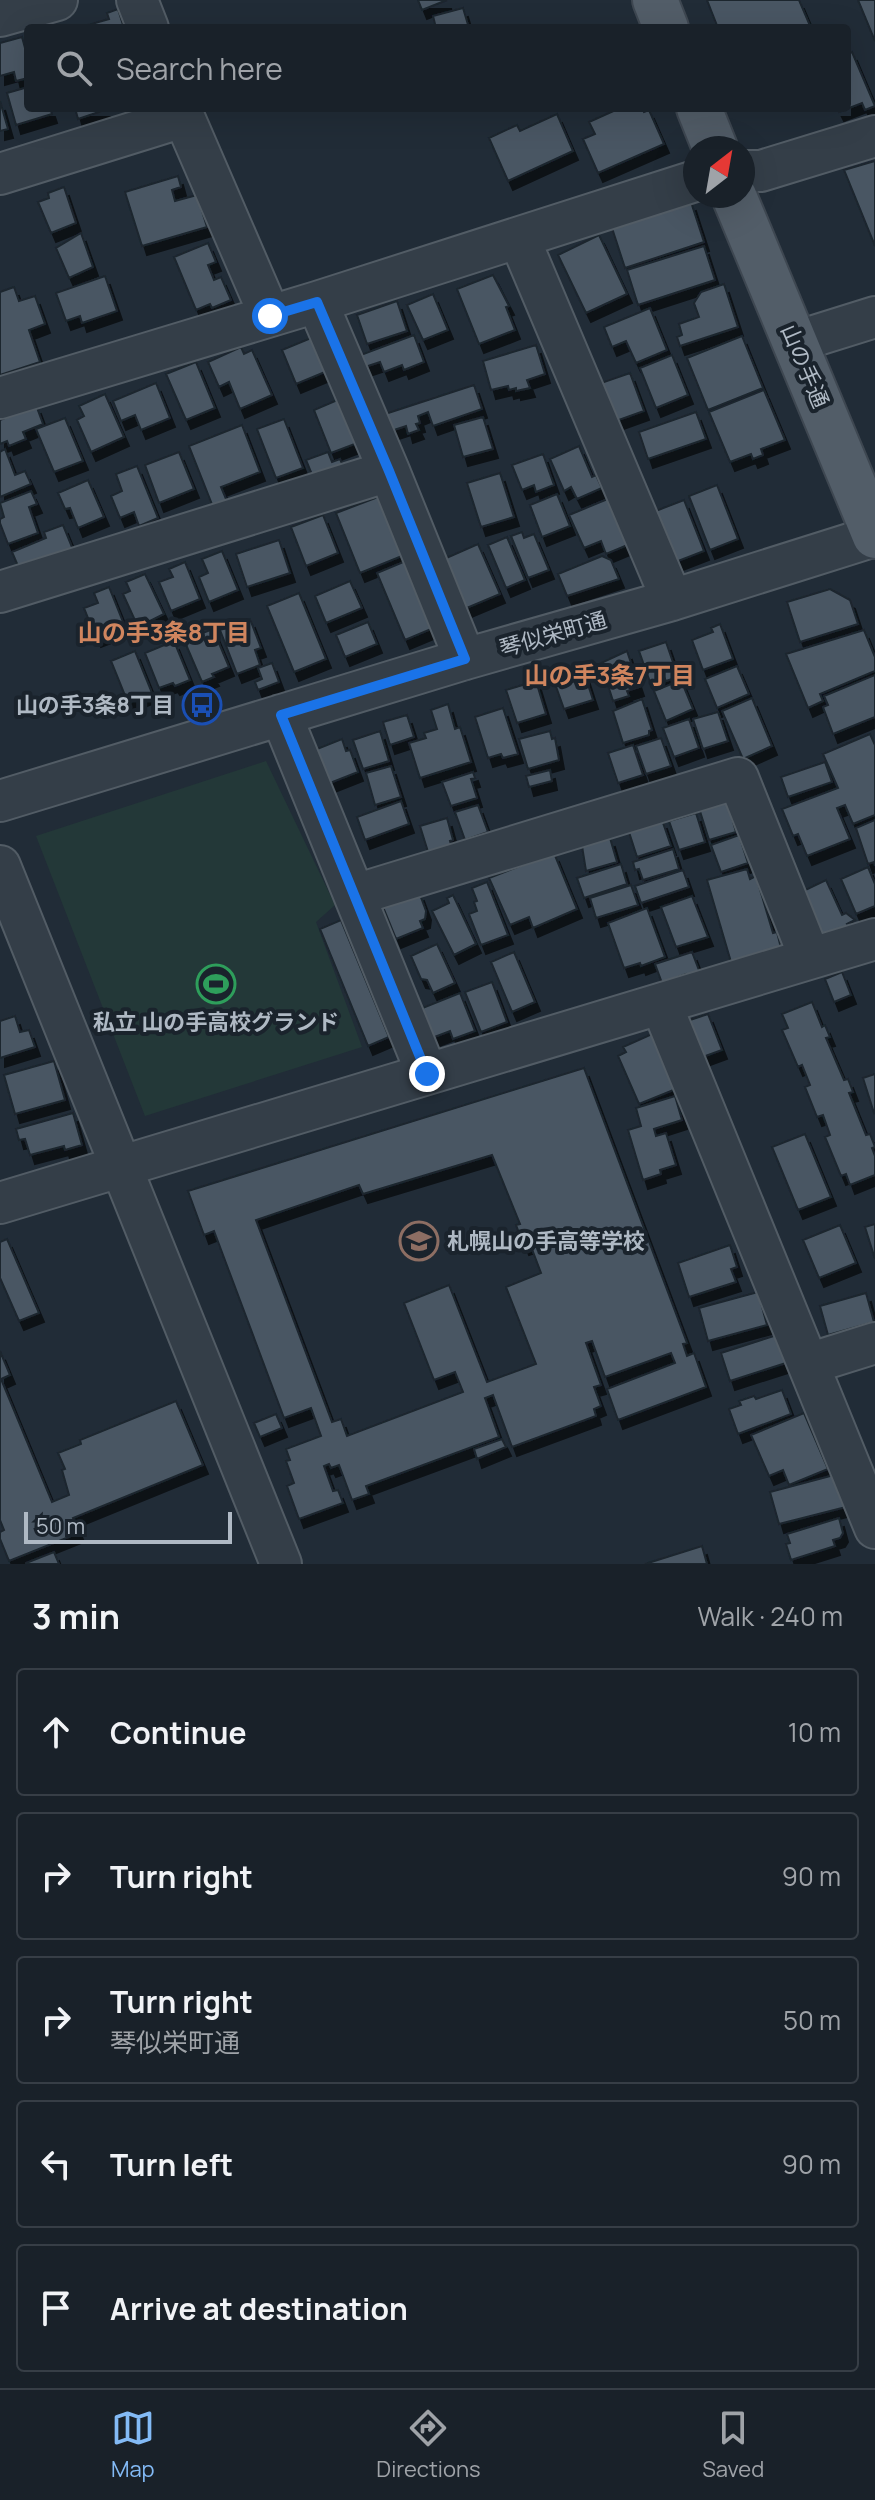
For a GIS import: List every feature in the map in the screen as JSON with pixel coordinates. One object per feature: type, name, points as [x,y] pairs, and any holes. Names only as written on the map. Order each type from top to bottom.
[{"type":"main road","points":[[655,0],[664,24]]},
{"type":"main road","points":[[701,112],[710,136]]},
{"type":"main road","name":"山の手通","points":[[739,208],[875,536]]},
{"type":"street","points":[[0,16],[57,0]]},
{"type":"street","points":[[138,0],[147,24]]},
{"type":"street","points":[[0,174],[182,113],[270,316]]},
{"type":"street","points":[[755,171],[875,136]]},
{"type":"street","points":[[0,398],[317,302],[683,185]]},
{"type":"street","points":[[519,238],[672,600]]},
{"type":"street","points":[[317,302],[465,659]]},
{"type":"street","points":[[795,342],[875,317]]},
{"type":"street","points":[[0,592],[389,471]]},
{"type":"street","name":"琴似栄町通","points":[[0,801],[465,659],[672,600],[875,536]]},
{"type":"street","points":[[281,715],[427,1074]]},
{"type":"street","points":[[355,895],[738,778],[810,958]]},
{"type":"street","points":[[0,866],[281,1564]]},
{"type":"street","points":[[0,1203],[875,939]]},
{"type":"street","points":[[661,1004],[875,1528]]},
{"type":"street","points":[[808,1364],[875,1343]]},
{"type":"green space","name":"私立 山の手高校グランド","points":[[266,761],[335,905],[316,922],[362,1047],[145,1116],[36,836]]},
{"type":"building","points":[[418,0],[447,0],[422,10]]},
{"type":"building","points":[[707,0],[799,0],[809,24],[716,24]]},
{"type":"building","points":[[858,0],[875,0],[875,41]]},
{"type":"building","points":[[463,8],[468,24],[435,24],[433,16]]},
{"type":"building","points":[[118,9],[123,24],[92,24],[109,19],[107,13]]},
{"type":"building","points":[[22,37],[24,79],[16,81],[14,72],[0,76],[0,43]]},
{"type":"building","points":[[851,52],[875,106],[865,110],[862,103],[851,107]]},
{"type":"building","points":[[24,88],[24,112],[52,114],[16,125],[7,93]]},
{"type":"building","points":[[0,101],[8,129],[0,131]]},
{"type":"building","points":[[76,112],[99,112],[78,119]]},
{"type":"building","points":[[611,112],[650,112],[664,144],[598,173],[583,139],[595,134],[589,122]]},
{"type":"building","points":[[557,114],[573,151],[508,181],[489,138],[517,125],[520,131]]},
{"type":"building","points":[[875,161],[875,246],[844,170]]},
{"type":"building","points":[[178,176],[181,187],[172,190],[175,201],[197,195],[207,227],[142,246],[125,192]]},
{"type":"building","points":[[64,187],[76,223],[51,233],[38,202],[49,198],[48,193]]},
{"type":"building","points":[[683,205],[683,208],[693,208],[704,242],[625,268],[612,228]]},
{"type":"building","points":[[81,233],[93,267],[69,278],[56,248]]},
{"type":"building","points":[[599,235],[627,294],[586,313],[558,255]]},
{"type":"building","points":[[208,243],[216,262],[208,265],[214,280],[221,277],[231,300],[212,308],[210,304],[196,310],[174,257]]},
{"type":"building","points":[[704,246],[715,280],[638,305],[627,270]]},
{"type":"building","points":[[493,275],[509,306],[506,307],[515,330],[479,344],[457,289]]},
{"type":"building","points":[[105,276],[117,311],[82,323],[80,316],[66,321],[56,293]]},
{"type":"building","points":[[724,284],[738,327],[680,346],[677,337],[682,335],[679,324],[699,317],[694,303],[701,292]]},
{"type":"building","points":[[14,287],[19,301],[35,296],[45,324],[29,330],[40,362],[0,375],[0,292]]},
{"type":"building","points":[[433,294],[448,330],[423,340],[407,305]]},
{"type":"building","points":[[397,301],[407,331],[367,344],[357,315]]},
{"type":"building","points":[[650,308],[667,350],[636,363],[626,341],[612,347],[604,327]]},
{"type":"building","points":[[414,335],[424,362],[404,370],[402,365],[384,372],[380,362],[362,368],[358,356]]},
{"type":"building","points":[[742,336],[763,388],[708,410],[687,358]]},
{"type":"building","points":[[311,338],[325,372],[296,384],[282,350]]},
{"type":"building","points":[[536,345],[545,374],[527,380],[530,388],[516,391],[516,388],[509,390],[508,386],[491,390],[483,361]]},
{"type":"building","points":[[241,347],[244,354],[252,350],[272,395],[240,409],[229,382],[219,387],[208,362]]},
{"type":"building","points":[[672,355],[688,395],[656,408],[640,368]]},
{"type":"building","points":[[196,362],[215,408],[186,420],[166,374]]},
{"type":"building","points":[[630,373],[644,411],[616,421],[601,383]]},
{"type":"building","points":[[156,383],[170,418],[141,430],[135,415],[121,421],[113,401]]},
{"type":"building","points":[[474,385],[482,409],[433,426],[428,412],[418,416],[420,423],[416,424],[419,430],[408,434],[406,426],[388,432],[382,415]]},
{"type":"building","points":[[764,390],[785,440],[761,449],[763,455],[753,459],[751,454],[730,462],[709,412]]},
{"type":"building","points":[[105,394],[124,437],[91,452],[77,420],[84,416],[79,406]]},
{"type":"building","points":[[342,398],[360,442],[331,453],[314,410]]},
{"type":"building","points":[[36,405],[43,424],[23,432],[26,439],[9,446],[7,441],[0,444],[0,420]]},
{"type":"building","points":[[696,412],[706,439],[648,459],[639,432]]},
{"type":"building","points":[[483,417],[493,449],[463,457],[454,425]]},
{"type":"building","points":[[65,418],[83,461],[54,472],[36,429]]},
{"type":"building","points":[[284,419],[303,468],[276,478],[257,429]]},
{"type":"building","points":[[242,425],[260,472],[221,487],[229,506],[215,512],[189,446]]},
{"type":"building","points":[[579,446],[592,477],[596,475],[602,488],[577,499],[571,487],[564,491],[550,459]]},
{"type":"building","points":[[5,449],[15,475],[25,471],[31,484],[0,497],[0,452]]},
{"type":"building","points":[[179,452],[194,489],[159,503],[145,465]]},
{"type":"building","points":[[328,452],[332,462],[340,459],[345,470],[315,482],[306,460]]},
{"type":"building","points":[[543,454],[554,485],[536,492],[534,485],[522,490],[512,465]]},
{"type":"building","points":[[137,466],[158,518],[139,526],[134,512],[120,518],[111,496],[122,491],[116,474]]},
{"type":"building","points":[[500,473],[514,517],[481,527],[467,483]]},
{"type":"building","points":[[88,480],[104,517],[78,528],[70,508],[65,509],[58,493]]},
{"type":"building","points":[[717,485],[738,539],[710,550],[689,496]]},
{"type":"building","points":[[31,491],[37,504],[29,507],[38,533],[8,544],[0,523],[4,517],[0,503]]},
{"type":"building","points":[[557,494],[570,526],[542,537],[530,505]]},
{"type":"building","points":[[378,497],[402,556],[360,573],[336,513]]},
{"type":"building","points":[[610,498],[630,544],[606,554],[601,541],[584,548],[569,515]]},
{"type":"building","points":[[684,500],[704,551],[673,563],[653,512]]},
{"type":"building","points":[[323,515],[338,553],[306,566],[291,527]]},
{"type":"building","points":[[63,525],[74,552],[21,573],[12,552],[46,538],[44,532]]},
{"type":"building","points":[[522,532],[524,538],[534,534],[549,570],[528,578],[511,536]]},
{"type":"building","points":[[507,537],[525,580],[506,588],[488,545]]},
{"type":"building","points":[[279,540],[290,573],[247,587],[236,554]]},
{"type":"building","points":[[478,544],[500,594],[462,610],[444,559]]},
{"type":"building","points":[[222,551],[238,590],[209,602],[199,577],[208,573],[202,559]]},
{"type":"building","points":[[602,556],[611,560],[619,579],[567,596],[558,574]]},
{"type":"building","points":[[408,560],[436,627],[405,640],[377,573]]},
{"type":"building","points":[[185,562],[200,599],[171,611],[159,582],[173,577],[169,569]]},
{"type":"building","points":[[145,574],[164,614],[138,627],[123,594],[130,591],[126,582]]},
{"type":"building","points":[[350,581],[362,608],[326,623],[315,596]]},
{"type":"building","points":[[109,587],[125,627],[96,638],[84,608],[98,603],[94,593]]},
{"type":"building","points":[[830,589],[850,600],[858,624],[800,642],[787,602]]},
{"type":"building","points":[[299,593],[326,659],[294,672],[267,606]]},
{"type":"building","points":[[250,619],[261,648],[255,650],[260,665],[237,674],[220,630]]},
{"type":"building","points":[[368,622],[377,644],[345,657],[336,635]]},
{"type":"building","points":[[720,624],[733,659],[703,670],[692,640],[713,632],[711,628]]},
{"type":"building","points":[[213,629],[229,667],[202,682],[184,640]]},
{"type":"building","points":[[864,630],[875,657],[875,671],[820,694],[823,701],[808,708],[786,654]]},
{"type":"building","points":[[174,641],[190,680],[159,688],[145,653]]},
{"type":"building","points":[[666,642],[678,677],[666,681],[664,677],[650,682],[639,651]]},
{"type":"building","points":[[135,651],[152,693],[128,703],[111,661]]},
{"type":"building","points":[[627,651],[639,687],[627,691],[629,696],[613,701],[601,663]]},
{"type":"building","points":[[272,663],[279,682],[258,690],[255,682],[262,679],[258,668]]},
{"type":"building","points":[[582,666],[593,700],[564,709],[553,678]]},
{"type":"building","points":[[737,666],[749,694],[717,708],[705,679]]},
{"type":"building","points":[[875,675],[875,717],[833,734],[823,707],[828,705],[824,696]]},
{"type":"building","points":[[681,680],[693,709],[666,721],[654,691]]},
{"type":"building","points":[[536,681],[546,714],[517,723],[506,690]]},
{"type":"building","points":[[752,698],[772,746],[743,759],[722,711]]},
{"type":"building","points":[[642,699],[652,730],[649,735],[623,743],[613,711]]},
{"type":"building","points":[[448,704],[455,729],[460,727],[471,762],[420,778],[409,743],[426,738],[424,733],[437,729],[431,710]]},
{"type":"building","points":[[503,708],[518,754],[488,758],[475,717]]},
{"type":"building","points":[[718,712],[728,741],[703,749],[693,719]]},
{"type":"building","points":[[407,715],[414,737],[390,745],[383,722]]},
{"type":"building","points":[[689,719],[699,748],[674,757],[663,728]]},
{"type":"building","points":[[380,731],[389,761],[363,769],[353,740]]},
{"type":"building","points":[[550,731],[552,739],[555,738],[559,760],[528,769],[519,739]]},
{"type":"building","points":[[870,734],[875,745],[875,815],[853,824],[845,805],[837,808],[850,839],[807,856],[798,834],[793,836],[782,809],[838,788],[823,754]]},
{"type":"building","points":[[661,738],[671,766],[646,774],[636,746]]},
{"type":"building","points":[[342,739],[358,772],[325,785],[312,751]]},
{"type":"building","points":[[633,745],[643,775],[618,783],[608,753]]},
{"type":"building","points":[[825,762],[832,782],[788,797],[781,777]]},
{"type":"building","points":[[391,766],[401,797],[375,805],[366,773]]},
{"type":"building","points":[[550,770],[552,781],[529,787],[526,776]]},
{"type":"building","points":[[473,772],[475,778],[471,779],[477,798],[451,806],[442,782]]},
{"type":"building","points":[[727,800],[736,832],[709,840],[699,808]]},
{"type":"building","points":[[401,801],[409,824],[365,840],[357,817]]},
{"type":"building","points":[[478,805],[488,832],[465,840],[455,812]]},
{"type":"building","points":[[696,813],[705,842],[679,850],[669,821]]},
{"type":"building","points":[[447,818],[452,848],[429,855],[420,826]]},
{"type":"building","points":[[662,820],[671,846],[637,857],[629,832]]},
{"type":"building","points":[[875,820],[875,866],[874,862],[868,864],[856,828]]},
{"type":"building","points":[[739,835],[748,863],[721,872],[711,845]]},
{"type":"building","points":[[610,838],[617,862],[586,871],[582,846]]},
{"type":"building","points":[[673,849],[679,869],[643,880],[639,869],[635,870],[633,862]]},
{"type":"building","points":[[554,853],[577,909],[533,928],[529,917],[510,925],[489,878]]},
{"type":"building","points":[[621,864],[627,884],[584,898],[577,878]]},
{"type":"building","points":[[868,867],[875,884],[875,906],[856,914],[841,879]]},
{"type":"building","points":[[747,869],[750,879],[756,876],[773,933],[777,932],[781,948],[731,962],[707,880]]},
{"type":"building","points":[[683,870],[689,887],[641,903],[635,886]]},
{"type":"building","points":[[826,880],[842,915],[846,913],[855,920],[847,924],[849,927],[819,937],[799,893]]},
{"type":"building","points":[[487,882],[508,935],[481,945],[469,914],[477,911],[472,888]]},
{"type":"building","points":[[631,885],[638,905],[596,918],[590,898]]},
{"type":"building","points":[[419,892],[426,911],[425,919],[420,921],[423,928],[396,939],[383,907]]},
{"type":"building","points":[[453,895],[476,944],[454,955],[432,911],[449,903],[447,898]]},
{"type":"building","points":[[692,896],[708,937],[676,947],[661,907]]},
{"type":"building","points":[[647,908],[665,957],[641,966],[640,963],[624,968],[608,923]]},
{"type":"building","points":[[341,920],[389,1037],[368,1046],[320,929]]},
{"type":"building","points":[[437,944],[455,983],[433,993],[427,980],[421,979],[411,956]]},
{"type":"building","points":[[514,952],[535,1002],[512,1012],[491,962]]},
{"type":"building","points":[[692,952],[700,973],[687,978],[686,974],[662,983],[655,964]]},
{"type":"building","points":[[842,972],[851,995],[834,1002],[825,979]]},
{"type":"building","points":[[492,982],[507,1022],[481,1032],[465,992]]},
{"type":"building","points":[[460,993],[475,1031],[453,1039],[450,1031],[432,1038],[420,1009]]},
{"type":"building","points":[[812,1002],[822,1027],[825,1025],[830,1037],[826,1038],[844,1080],[848,1079],[853,1092],[849,1093],[866,1135],[870,1134],[875,1147],[872,1148],[875,1175],[850,1185],[846,1174],[841,1176],[825,1137],[830,1135],[823,1115],[817,1117],[805,1087],[810,1085],[802,1065],[798,1067],[782,1030],[788,1028],[782,1014]]},
{"type":"building","points":[[708,1014],[722,1050],[700,1058],[687,1021]]},
{"type":"building","points":[[15,1016],[20,1032],[29,1030],[35,1047],[0,1058],[0,1021]]},
{"type":"building","points":[[652,1034],[676,1089],[639,1104],[618,1056],[626,1052],[623,1047]]},
{"type":"building","points":[[54,1061],[65,1100],[15,1114],[4,1075]]},
{"type":"building","points":[[584,1068],[687,1343],[683,1344],[687,1356],[694,1353],[706,1387],[618,1420],[607,1389],[675,1363],[671,1353],[605,1377],[592,1341],[586,1343],[601,1385],[594,1387],[601,1406],[594,1409],[596,1416],[512,1447],[493,1395],[485,1398],[499,1437],[366,1486],[369,1494],[352,1500],[339,1465],[331,1468],[329,1464],[324,1466],[333,1491],[338,1490],[343,1503],[299,1519],[287,1486],[294,1483],[286,1461],[290,1460],[286,1449],[321,1436],[311,1408],[284,1418],[214,1231],[204,1235],[188,1191]],"holes":[[[492,1155],[520,1224],[516,1225],[524,1246],[530,1244],[541,1273],[506,1287],[536,1364],[487,1382],[449,1285],[404,1303],[434,1380],[455,1372],[463,1392],[347,1436],[341,1419],[332,1422],[256,1220],[359,1185],[363,1194]]]},
{"type":"building","points":[[875,1074],[875,1112],[874,1113],[863,1078]]},
{"type":"building","points":[[675,1096],[682,1120],[654,1129],[656,1136],[666,1133],[676,1165],[643,1180],[628,1130],[641,1126],[636,1108]]},
{"type":"building","points":[[73,1113],[82,1145],[65,1150],[64,1146],[30,1155],[25,1139],[19,1140],[16,1129]]},
{"type":"building","points":[[805,1134],[831,1197],[798,1210],[772,1147]]},
{"type":"building","points":[[875,1224],[875,1259],[865,1227]]},
{"type":"building","points":[[840,1225],[856,1263],[819,1278],[803,1240]]},
{"type":"building","points":[[7,1239],[39,1313],[19,1321],[0,1278],[0,1242]]},
{"type":"building","points":[[730,1245],[737,1267],[731,1269],[736,1282],[689,1297],[678,1263]]},
{"type":"building","points":[[758,1292],[767,1325],[708,1341],[699,1308]]},
{"type":"building","points":[[866,1293],[874,1322],[828,1335],[820,1306]]},
{"type":"building","points":[[780,1334],[789,1362],[730,1381],[721,1353]]},
{"type":"building","points":[[0,1351],[10,1375],[1,1379],[52,1502],[69,1495],[62,1470],[65,1469],[58,1453],[81,1444],[80,1440],[176,1401],[203,1465],[73,1518],[79,1533],[9,1561],[0,1539],[0,1532],[4,1530],[0,1520]]},
{"type":"building","points":[[782,1390],[791,1414],[738,1434],[729,1409],[741,1405],[739,1401]]},
{"type":"building","points":[[804,1413],[828,1469],[789,1485],[783,1470],[769,1476],[751,1435]]},
{"type":"building","points":[[276,1414],[282,1428],[260,1437],[254,1423]]},
{"type":"building","points":[[502,1439],[506,1447],[477,1459],[474,1449]]},
{"type":"building","points":[[834,1475],[846,1507],[779,1524],[770,1492]]},
{"type":"building","points":[[839,1518],[843,1533],[833,1540],[835,1546],[791,1560],[786,1544],[790,1543],[787,1534]]},
{"type":"building","points":[[702,1546],[707,1564],[645,1564]]},
{"type":"building","points":[[54,1552],[59,1564],[26,1564],[26,1563]]},
{"type":"place","name":"山の手3条8丁目","points":[[202,705]]},
{"type":"place","name":"私立 山の手高校グランド","points":[[216,984]]},
{"type":"place","name":"札幌山の手高等学校","points":[[419,1241]]},
{"type":"district","name":"山の手3条8丁目","points":[[164,631]]},
{"type":"district","name":"山の手3条7丁目","points":[[610,674]]},
{"type":"route","points":[[270,316],[317,302],[465,659],[281,715],[427,1074]]}]
